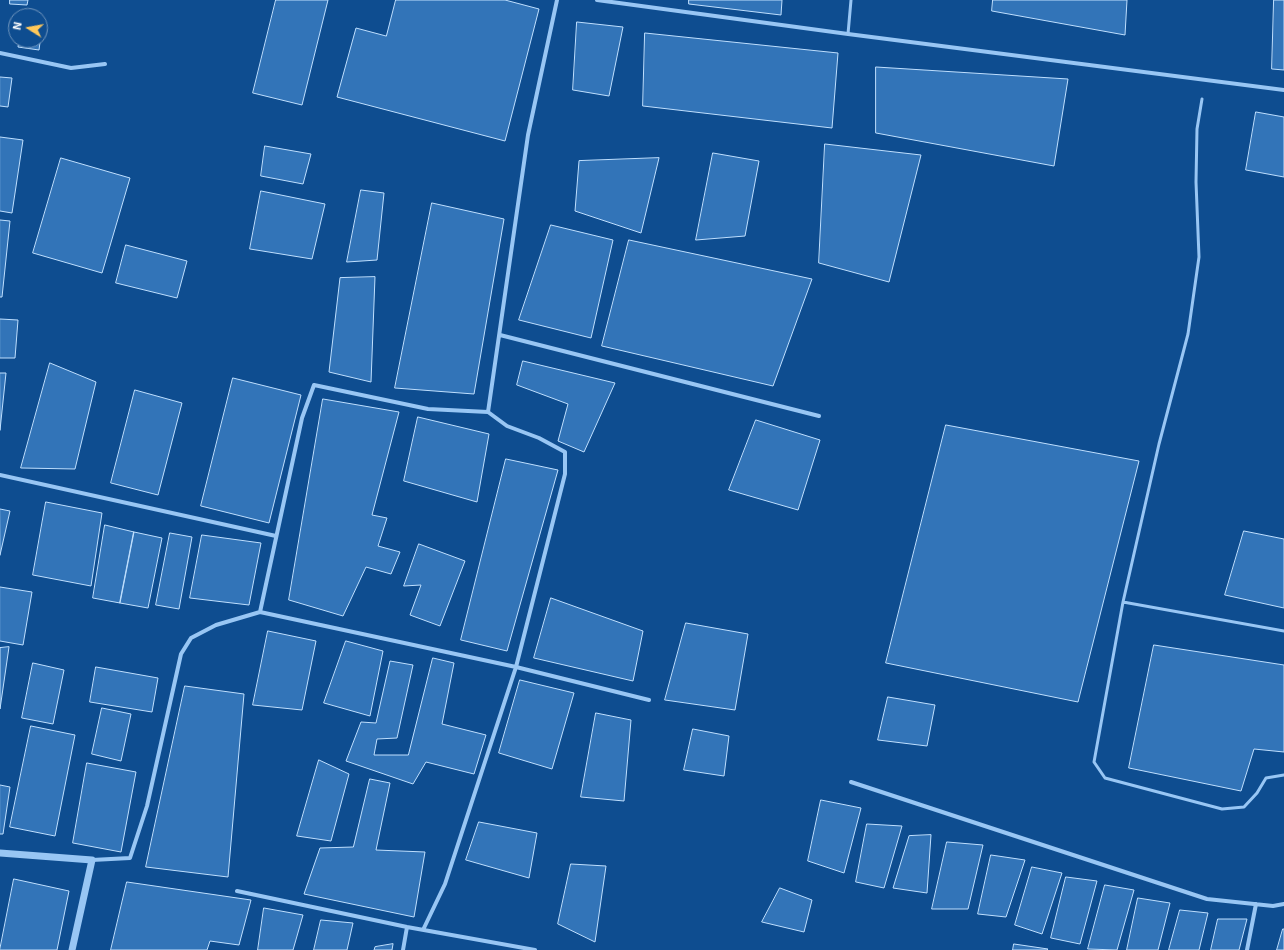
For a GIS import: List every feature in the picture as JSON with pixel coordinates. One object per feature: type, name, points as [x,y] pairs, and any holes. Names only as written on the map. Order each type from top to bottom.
[{"type":"street","points":[[488,412],[528,135],[557,0]]},
{"type":"street","points":[[597,0],[1284,90]]},
{"type":"street","points":[[0,53],[72,68],[105,64]]},
{"type":"street","points":[[500,335],[819,416]]},
{"type":"street","points":[[260,612],[302,418],[314,384],[428,409],[488,412],[507,426],[539,438],[565,452],[565,474],[516,667],[445,884],[423,930]]},
{"type":"street","points":[[0,475],[276,536]]},
{"type":"street","points":[[0,853],[92,860],[130,858],[146,806],[180,654],[191,638],[216,625],[260,612],[516,667],[649,700]]},
{"type":"street","points":[[851,782],[1207,898],[1273,906],[1284,904]]},
{"type":"street","points":[[72,950],[92,860]]},
{"type":"street","points":[[237,891],[407,927],[534,950]]},
{"type":"street","points":[[1246,950],[1256,904]]},
{"type":"street","points":[[403,950],[407,927]]},
{"type":"lane","points":[[848,34],[851,0]]},
{"type":"lane","points":[[1202,99],[1197,129],[1196,182],[1200,257],[1188,334],[1159,444],[1123,602],[1094,762],[1105,778],[1222,810],[1244,807],[1257,793],[1266,778],[1284,775]]},
{"type":"lane","points":[[1123,602],[1284,631]]},
{"type":"building","points":[[10,0],[28,0],[27,5],[10,4]]},
{"type":"building","points":[[276,0],[328,0],[302,105],[253,93]]},
{"type":"building","points":[[396,0],[505,0],[539,9],[505,141],[337,97],[356,28],[386,36]]},
{"type":"building","points":[[689,0],[782,0],[781,15],[689,4]]},
{"type":"building","points":[[993,0],[1127,0],[1125,35],[992,11]]},
{"type":"building","points":[[1274,0],[1284,0],[1284,70],[1272,69]]},
{"type":"building","points":[[577,22],[623,27],[609,96],[573,90]]},
{"type":"building","points":[[645,33],[838,53],[832,128],[643,106]]},
{"type":"building","points":[[25,48],[39,48],[39,50]]},
{"type":"building","points":[[876,67],[1068,79],[1054,166],[876,133]]},
{"type":"building","points":[[0,77],[12,78],[8,107],[0,106]]},
{"type":"building","points":[[1256,112],[1284,117],[1284,177],[1246,170]]},
{"type":"building","points":[[0,137],[23,140],[12,213],[0,211]]},
{"type":"building","points":[[825,144],[921,155],[889,282],[819,263]]},
{"type":"building","points":[[265,146],[311,154],[303,184],[261,176]]},
{"type":"building","points":[[713,153],[759,161],[745,236],[696,240]]},
{"type":"building","points":[[61,158],[130,178],[102,273],[33,253]]},
{"type":"building","points":[[659,158],[641,233],[575,211],[579,161]]},
{"type":"building","points":[[361,190],[384,193],[377,260],[347,262]]},
{"type":"building","points":[[261,191],[325,204],[312,259],[250,249]]},
{"type":"building","points":[[432,203],[504,219],[474,394],[395,388]]},
{"type":"building","points":[[0,220],[10,221],[2,297],[0,297]]},
{"type":"building","points":[[551,225],[613,240],[591,338],[519,320]]},
{"type":"building","points":[[629,240],[812,279],[773,386],[602,346]]},
{"type":"building","points":[[126,245],[187,261],[177,298],[116,283]]},
{"type":"building","points":[[375,277],[371,382],[329,372],[340,278]]},
{"type":"building","points":[[0,319],[18,320],[15,358],[0,358]]},
{"type":"building","points":[[523,361],[615,383],[584,452],[558,441],[568,404],[517,385]]},
{"type":"building","points":[[50,363],[96,382],[75,469],[21,468]]},
{"type":"building","points":[[0,373],[6,373],[0,430]]},
{"type":"building","points":[[233,378],[301,395],[269,523],[201,506]]},
{"type":"building","points":[[135,390],[182,403],[158,495],[111,483]]},
{"type":"building","points":[[323,399],[399,412],[372,515],[387,518],[378,546],[400,552],[391,574],[366,567],[343,616],[289,600]]},
{"type":"building","points":[[418,417],[489,434],[477,502],[404,481]]},
{"type":"building","points":[[756,420],[820,440],[798,510],[729,490]]},
{"type":"building","points":[[946,425],[1139,461],[1078,702],[886,663]]},
{"type":"building","points":[[506,459],[558,470],[507,651],[461,640]]},
{"type":"building","points":[[46,502],[102,513],[91,586],[33,575]]},
{"type":"building","points":[[0,509],[10,511],[0,555]]},
{"type":"building","points":[[105,525],[134,532],[120,603],[93,598]]},
{"type":"building","points":[[1244,531],[1284,539],[1284,608],[1225,595]]},
{"type":"building","points":[[134,532],[162,538],[148,608],[120,603]]},
{"type":"building","points":[[170,533],[192,537],[179,609],[156,605]]},
{"type":"building","points":[[202,535],[261,543],[249,605],[190,598]]},
{"type":"building","points":[[419,544],[465,561],[440,626],[410,615],[421,585],[404,586]]},
{"type":"building","points":[[0,587],[32,592],[23,645],[0,641]]},
{"type":"building","points":[[551,598],[643,631],[633,681],[534,658]]},
{"type":"building","points":[[686,623],[748,634],[735,710],[665,700]]},
{"type":"building","points":[[268,631],[316,641],[302,710],[253,705]]},
{"type":"building","points":[[346,641],[383,651],[370,716],[324,703]]},
{"type":"building","points":[[1154,645],[1284,665],[1284,752],[1254,749],[1241,791],[1129,768]]},
{"type":"building","points":[[9,647],[0,709],[0,648]]},
{"type":"building","points":[[433,658],[454,663],[442,724],[486,735],[474,774],[426,762],[413,784],[346,761],[361,722],[376,723],[390,661],[413,665],[397,738],[377,739],[374,755],[408,755]]},
{"type":"building","points":[[33,663],[64,670],[53,724],[22,718]]},
{"type":"building","points":[[96,667],[158,678],[152,712],[90,702]]},
{"type":"building","points":[[520,680],[574,693],[552,769],[499,753]]},
{"type":"building","points":[[185,686],[244,694],[228,877],[146,867]]},
{"type":"building","points":[[888,697],[935,705],[927,746],[878,740]]},
{"type":"building","points":[[102,708],[131,714],[121,761],[92,754]]},
{"type":"building","points":[[596,713],[631,720],[624,801],[581,797]]},
{"type":"building","points":[[31,726],[75,735],[55,836],[10,827]]},
{"type":"building","points":[[693,729],[729,736],[724,776],[684,770]]},
{"type":"building","points":[[319,760],[349,774],[331,841],[297,836]]},
{"type":"building","points":[[87,763],[136,772],[121,852],[73,843]]},
{"type":"building","points":[[370,779],[390,783],[376,850],[425,852],[414,917],[304,894],[320,848],[353,847]]},
{"type":"building","points":[[0,785],[10,787],[3,834],[0,834]]},
{"type":"building","points":[[821,800],[861,808],[844,873],[808,861]]},
{"type":"building","points":[[479,822],[537,833],[529,878],[466,860]]},
{"type":"building","points":[[867,824],[902,826],[884,888],[856,882]]},
{"type":"building","points":[[931,835],[927,893],[893,888],[909,836]]},
{"type":"building","points":[[947,842],[983,845],[968,909],[932,909]]},
{"type":"building","points":[[991,855],[1025,860],[1006,917],[978,914]]},
{"type":"building","points":[[571,864],[606,866],[595,942],[558,924]]},
{"type":"building","points":[[1032,867],[1062,873],[1042,934],[1015,925]]},
{"type":"building","points":[[1066,877],[1097,881],[1080,944],[1051,938]]},
{"type":"building","points":[[14,879],[69,891],[57,950],[0,950]]},
{"type":"building","points":[[127,882],[251,900],[239,945],[210,941],[207,950],[111,950]]},
{"type":"building","points":[[1105,885],[1134,890],[1117,950],[1088,949]]},
{"type":"building","points":[[780,888],[812,900],[804,932],[762,922]]},
{"type":"building","points":[[1138,898],[1170,903],[1158,950],[1127,950]]},
{"type":"building","points":[[264,908],[303,915],[293,950],[258,950]]},
{"type":"building","points":[[1180,910],[1208,913],[1199,950],[1169,950]]},
{"type":"building","points":[[1218,919],[1247,919],[1239,950],[1211,950]]},
{"type":"building","points":[[321,920],[353,923],[347,950],[314,950]]},
{"type":"building","points":[[1283,929],[1284,950],[1277,950]]},
{"type":"building","points":[[393,944],[392,950],[374,950],[375,947]]},
{"type":"building","points":[[1014,944],[1048,949],[1013,950]]}]
